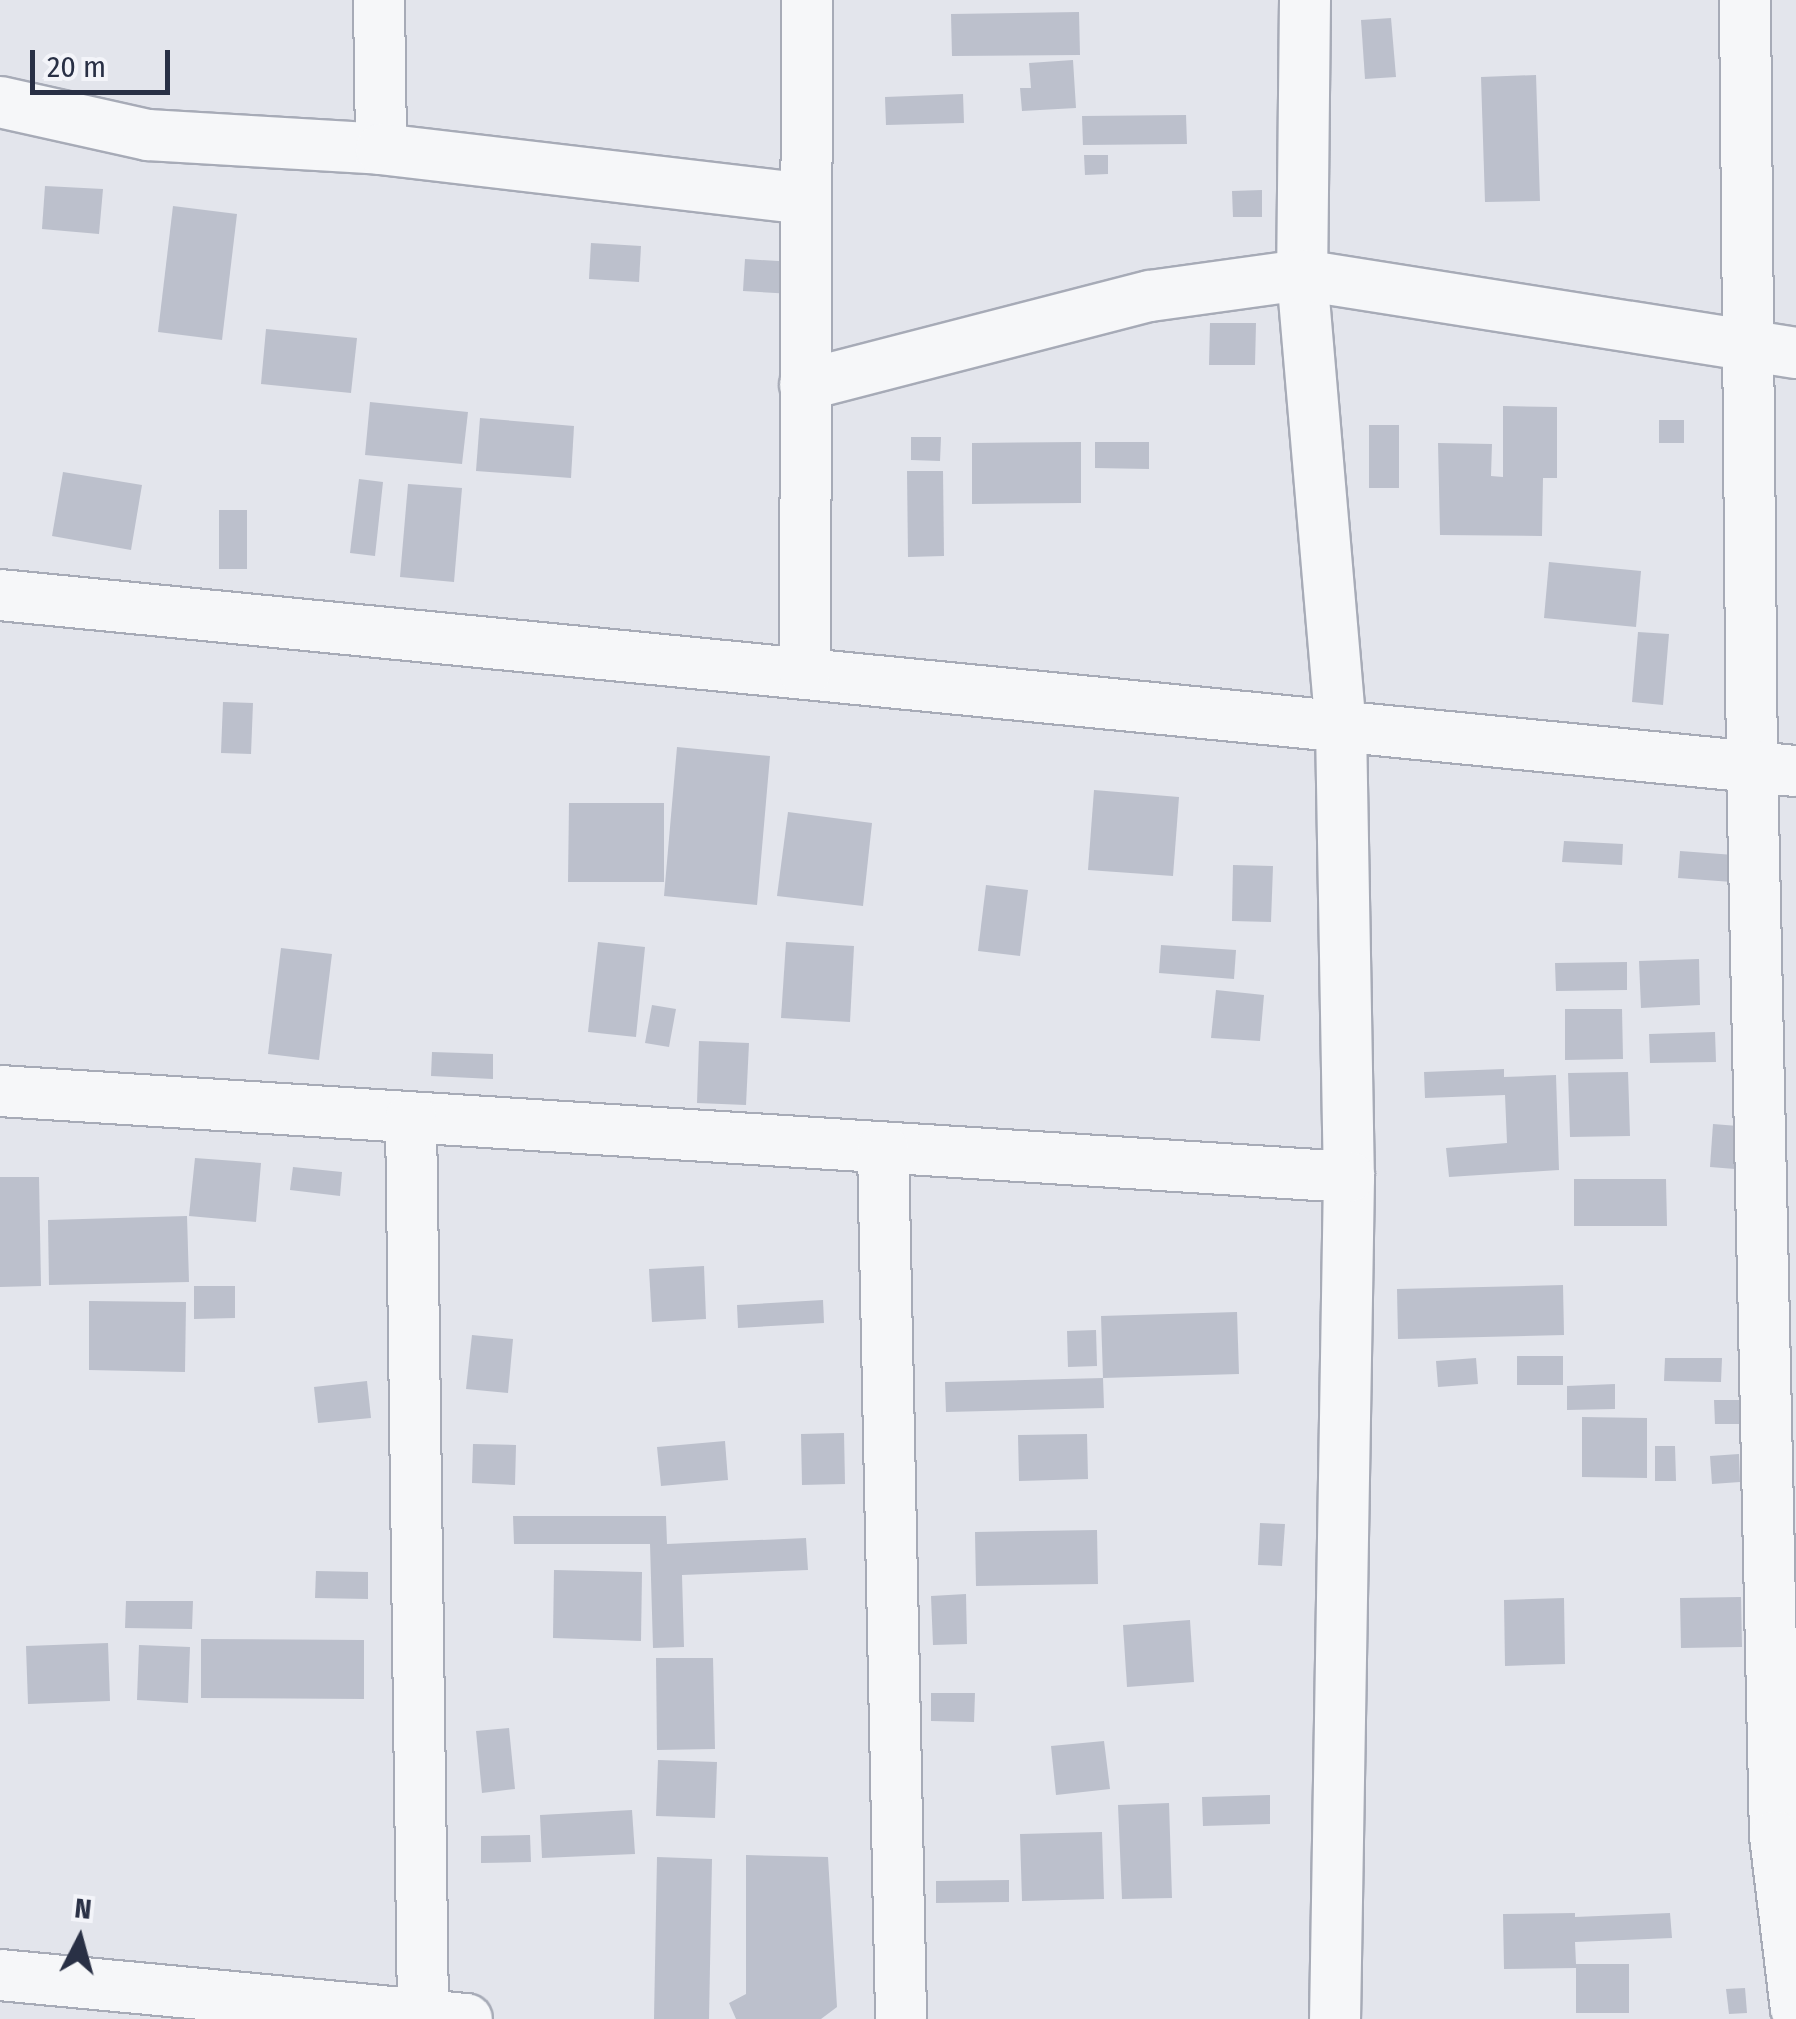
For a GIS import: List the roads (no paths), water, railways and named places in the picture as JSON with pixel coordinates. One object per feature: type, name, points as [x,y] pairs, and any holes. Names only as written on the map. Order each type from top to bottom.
[{"type":"street","points":[[379,0],[381,149]]},
{"type":"street","points":[[805,673],[807,0]]},
{"type":"street","points":[[1306,0],[1302,274],[1341,726],[1349,1177],[1335,2019]]},
{"type":"street","points":[[1745,0],[1746,347],[1774,769],[1775,1836],[1796,2009]]},
{"type":"street","points":[[0,102],[148,135],[381,149],[804,199]]},
{"type":"street","points":[[804,385],[1150,296],[1302,274],[1796,353]]},
{"type":"street","points":[[0,595],[1774,769]]},
{"type":"street","points":[[0,1091],[1349,1177]]},
{"type":"street","points":[[0,1974],[445,2016],[411,1118]]},
{"type":"street","points":[[883,1149],[901,2019]]}]
